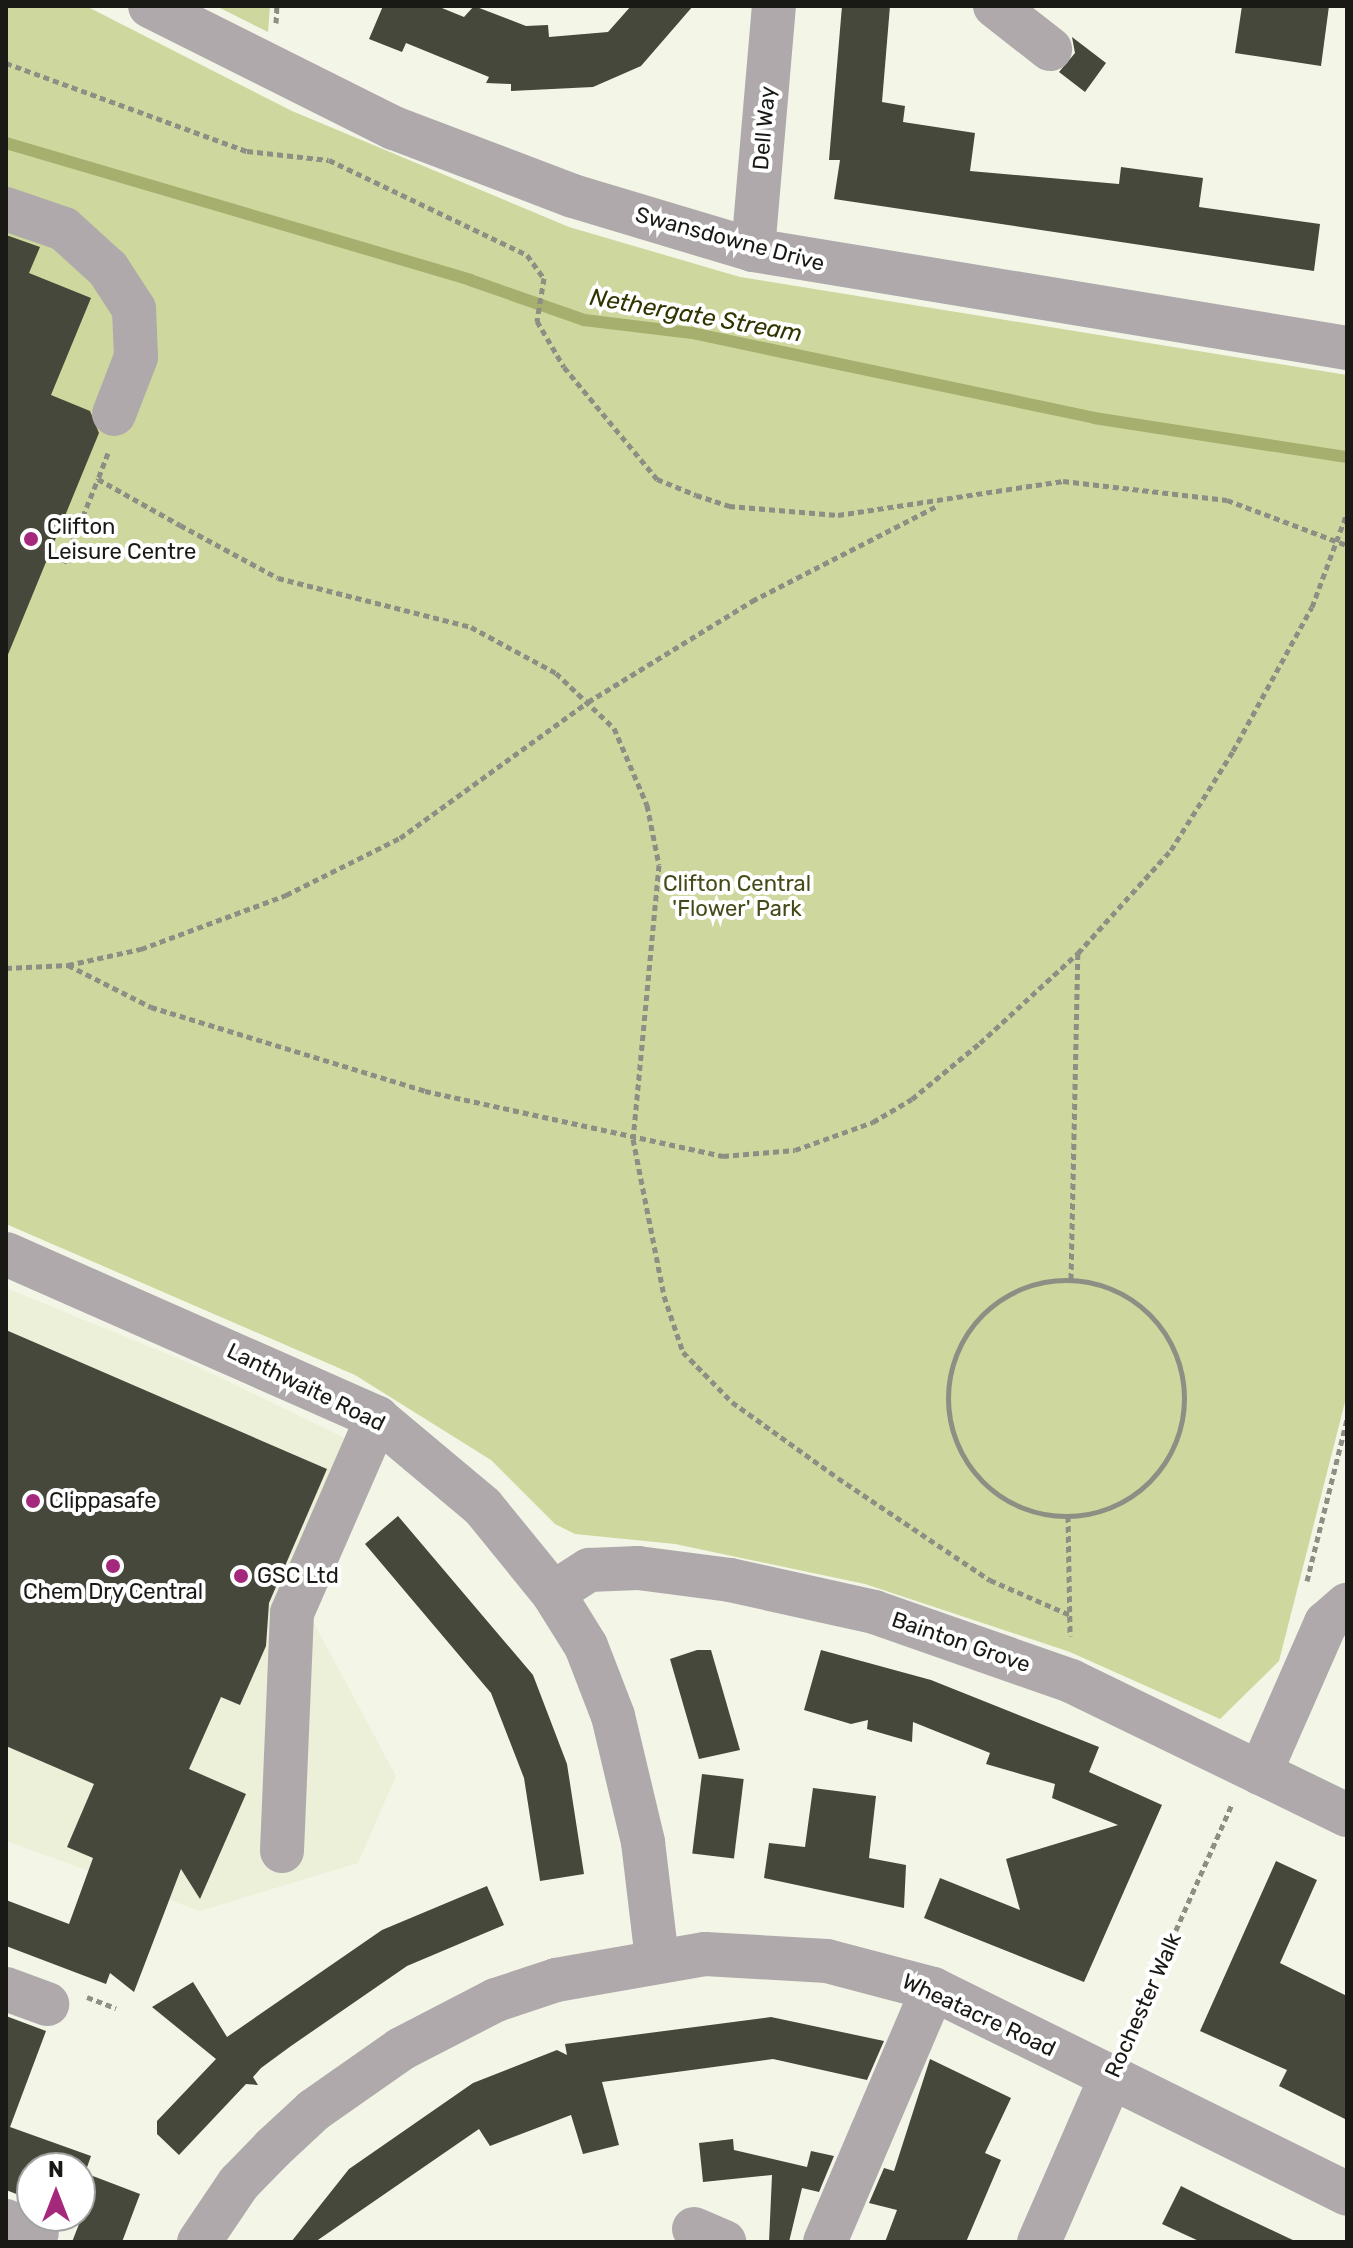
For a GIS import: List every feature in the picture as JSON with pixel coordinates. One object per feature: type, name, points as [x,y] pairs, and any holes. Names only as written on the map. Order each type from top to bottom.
[{"type":"street","name":"Swansdowne Drive","points":[[150,6],[394,128],[573,196],[753,250],[1347,348]]},
{"type":"street","name":"Dell Way","points":[[753,250],[774,6]]},
{"type":"street","points":[[995,6],[1050,49]]},
{"type":"street","points":[[6,209],[64,229],[108,269],[134,309],[136,357],[114,414]]},
{"type":"street","name":"Lanthwaite Road","points":[[6,1254],[377,1418],[448,1471],[553,1593],[586,1646],[631,1776],[657,1959]]},
{"type":"street","points":[[282,1851],[292,1613],[377,1418]]},
{"type":"street","name":"Bainton Grove","points":[[553,1593],[589,1570],[612,1568],[730,1580],[874,1612],[1071,1681],[1347,1815]]},
{"type":"street","points":[[1254,1770],[1337,1614]]},
{"type":"street","name":"Wheatacre Road","points":[[199,2242],[239,2183],[273,2148],[314,2110],[401,2049],[496,2000],[657,1959],[744,1954],[827,1961],[933,1989],[1347,2194]]},
{"type":"street","points":[[6,1989],[47,2004]]},
{"type":"street","points":[[825,2242],[933,1989]]},
{"type":"street","name":"Rochester Walk","points":[[1039,2242],[1111,2077]]},
{"type":"path","points":[[6,63],[247,151],[329,160],[527,255],[544,278],[537,313],[542,332],[582,391],[657,479],[729,506],[760,511],[838,515],[943,502],[1063,481],[1153,489],[1227,500],[1347,545]]},
{"type":"path","points":[[64,563],[116,434],[114,414]]},
{"type":"path","points":[[98,479],[278,578],[471,627],[556,673],[614,728],[632,766],[659,865],[633,1139],[661,1282],[683,1352],[732,1402],[838,1478],[990,1580],[1070,1615]]},
{"type":"path","points":[[6,968],[68,965],[141,949],[272,900],[400,838],[588,702],[752,601],[943,502]]},
{"type":"path","points":[[68,965],[151,1007],[425,1091],[633,1139],[723,1156],[795,1150],[838,1137],[912,1099],[1078,953],[1179,838],[1279,670],[1339,543],[1347,513]]},
{"type":"path","points":[[1071,1279],[1078,953]]},
{"type":"path","points":[[1071,1279],[1107,1286],[1156,1321],[1180,1363],[1186,1399],[1179,1435],[1162,1467],[1137,1493],[1104,1510],[1068,1516],[1008,1501],[983,1482],[951,1428],[948,1396],[965,1336],[984,1312],[1039,1282],[1071,1279]]},
{"type":"path","points":[[1337,1614],[1307,1581],[1347,1419]]},
{"type":"path","points":[[1068,1516],[1071,1681]]},
{"type":"path","name":"Rochester Walk","points":[[1111,2077],[1254,1770]]},
{"type":"shaded area","points":[[6,1288],[192,1364],[343,1437],[382,1463],[309,1614],[396,1776],[358,1863],[200,1911],[6,1841]]},
{"type":"green space","name":"Clifton Central 'Flower' Park","points":[[6,6],[86,6],[292,111],[569,227],[740,277],[1347,375],[1347,1394],[1279,1661],[1220,1719],[1070,1652],[865,1584],[675,1544],[575,1534],[555,1524],[491,1460],[355,1375],[6,1224]]},
{"type":"green space","points":[[216,6],[270,6],[268,32]]},
{"type":"building","points":[[383,6],[437,6],[464,17],[474,6],[526,26],[548,25],[549,37],[608,32],[631,6],[693,6],[641,66],[593,87],[511,91],[511,84],[486,83],[489,77],[406,43],[402,52],[369,39]]},
{"type":"building","points":[[842,6],[890,6],[882,102],[905,106],[903,122],[975,133],[970,171],[1119,184],[1121,167],[1203,178],[1199,207],[1320,224],[1314,271],[834,199],[840,160],[829,160]]},
{"type":"building","points":[[1242,6],[1329,6],[1321,66],[1235,53]]},
{"type":"building","points":[[1072,37],[1106,63],[1085,92],[1059,72],[1075,53]]},
{"type":"building","name":"Clifton Leisure Centre","points":[[6,235],[40,247],[29,273],[91,298],[51,395],[90,411],[99,433],[7,657]]},
{"type":"building","points":[[6,1330],[327,1469],[269,1603],[266,1646],[240,1705],[221,1697],[189,1769],[246,1794],[200,1899],[181,1869],[134,1992],[110,1973],[106,1984],[6,1946],[6,1900],[69,1924],[93,1858],[67,1847],[94,1784],[6,1746]]},
{"type":"building","points":[[398,1516],[533,1675],[567,1764],[584,1874],[540,1881],[524,1778],[491,1693],[365,1544]]},
{"type":"building","points":[[697,1650],[711,1650],[740,1750],[699,1759],[670,1659]]},
{"type":"building","points":[[821,1650],[931,1680],[1099,1747],[1089,1772],[1162,1805],[1084,1982],[924,1918],[940,1878],[1020,1910],[1006,1859],[1118,1825],[1052,1798],[1055,1784],[986,1764],[990,1753],[913,1722],[912,1742],[867,1729],[868,1720],[851,1724],[804,1710]]},
{"type":"building","points":[[702,1774],[744,1779],[734,1859],[692,1853]]},
{"type":"building","points":[[813,1788],[876,1796],[869,1858],[906,1865],[904,1908],[764,1878],[769,1843],[805,1847]]},
{"type":"building","points":[[1276,1861],[1317,1880],[1280,1963],[1347,1996],[1347,2120],[1279,2086],[1287,2070],[1200,2031]]},
{"type":"building","points":[[487,1886],[504,1925],[407,1966],[291,2046],[261,2068],[253,2077],[258,2085],[246,2084],[179,2155],[157,2134],[157,2121],[216,2059],[152,2007],[193,1982],[227,2037],[382,1930]]},
{"type":"building","points":[[6,2016],[46,2031],[10,2127],[80,2152],[16,2152],[16,2194],[6,2190]]},
{"type":"building","points":[[771,2017],[884,2041],[867,2080],[773,2059],[602,2082],[619,2145],[583,2154],[571,2115],[490,2146],[479,2129],[315,2242],[291,2242],[349,2169],[473,2083],[557,2050],[567,2055],[565,2044]]},
{"type":"building","points":[[930,2059],[1011,2098],[985,2153],[1001,2160],[966,2242],[885,2242],[897,2210],[869,2203],[884,2168],[894,2171]]},
{"type":"building","points":[[733,2139],[734,2150],[807,2167],[811,2151],[834,2156],[819,2192],[802,2188],[789,2242],[769,2242],[772,2175],[703,2182],[699,2143]]},
{"type":"building","points":[[96,2177],[140,2194],[122,2242],[72,2242],[76,2232],[96,2232]]},
{"type":"building","points":[[1181,2186],[1297,2242],[1201,2242],[1162,2224]]},
{"type":"waterway","name":"Nethergate Stream","points":[[6,143],[470,280],[584,320],[692,333],[1094,418],[1347,457]]},
{"type":"place","name":"Clifton Leisure Centre","points":[[31,539]]},
{"type":"place","name":"Clippasafe","points":[[33,1501]]},
{"type":"place","name":"Chem Dry Central","points":[[113,1566]]},
{"type":"place","name":"GSC Ltd","points":[[241,1576]]}]
